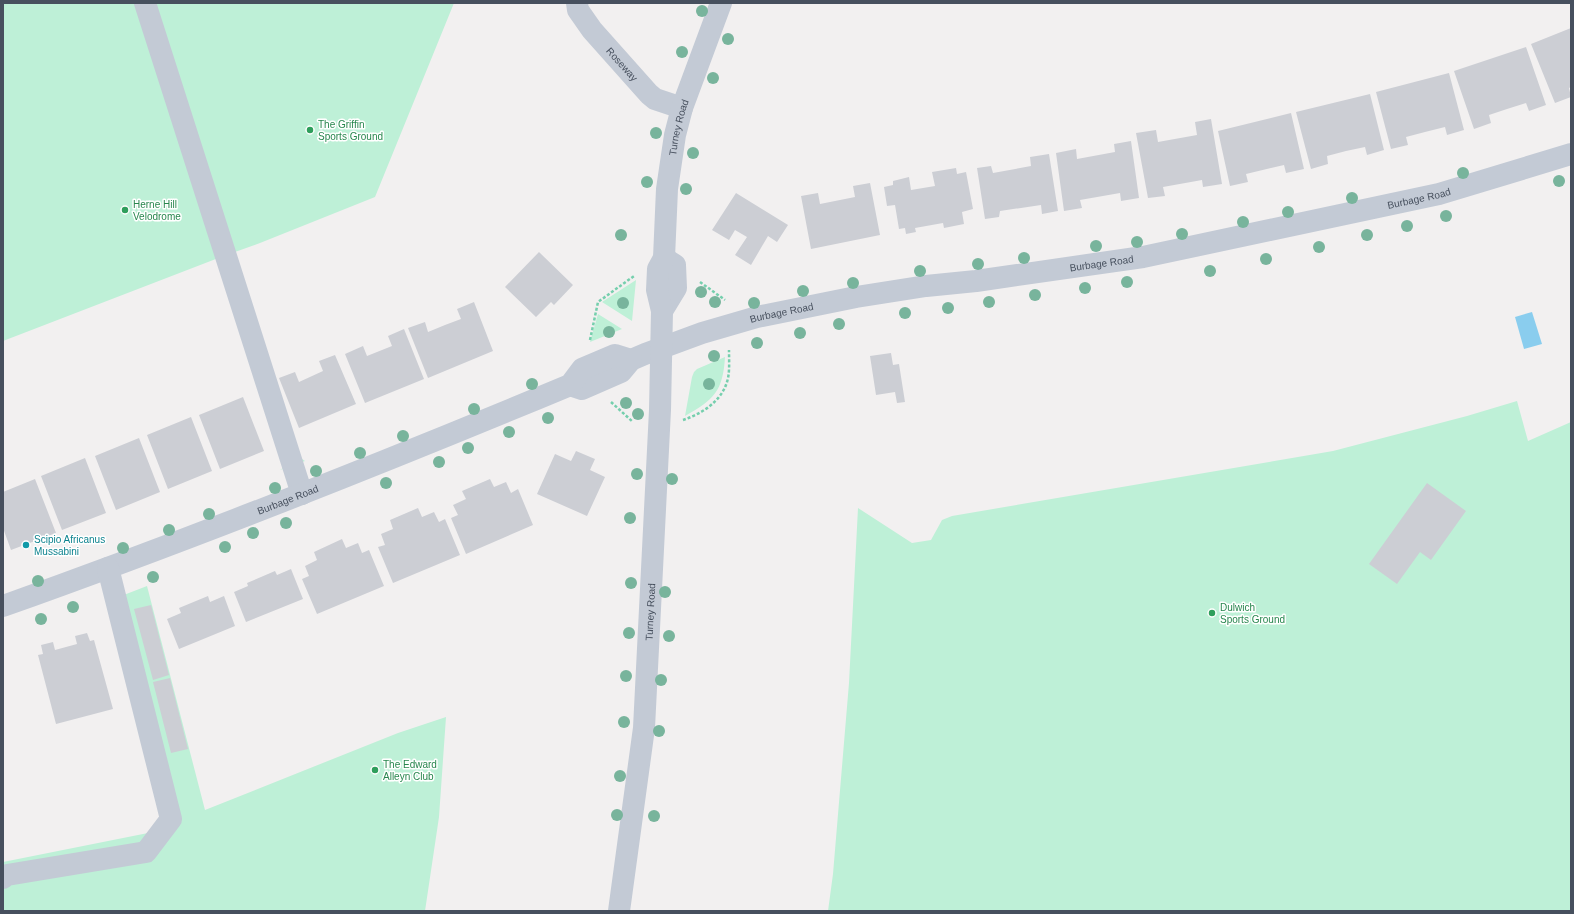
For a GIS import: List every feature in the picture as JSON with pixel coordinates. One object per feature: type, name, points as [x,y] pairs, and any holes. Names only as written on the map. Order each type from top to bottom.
[{"type":"street","points":[[145,3],[302,494]]},
{"type":"street","name":"Roseway","points":[[577,3],[578,10],[592,30],[649,94],[655,100],[682,108]]},
{"type":"street","name":"Turney Road","points":[[619,911],[644,728],[660,410],[662,311],[676,288],[675,265],[664,258],[667,189],[675,136],[682,108],[721,3]]},
{"type":"street","name":"Burbage Road","points":[[3,606],[108,568],[396,457],[570,385],[582,369],[615,355],[630,360],[728,324],[856,297],[926,286],[976,281],[1143,257],[1439,194],[1571,154]]},
{"type":"street","points":[[3,878],[7,875],[146,852],[171,819],[108,568]]},
{"type":"path","points":[[589,346],[598,302],[636,275]]},
{"type":"path","points":[[700,282],[726,300]]},
{"type":"path","points":[[682,420],[694,417],[716,402],[728,382],[729,350]]},
{"type":"path","points":[[609,400],[617,409],[633,422]]},
{"type":"green space","name":"Herne Hill Velodrome","points":[[3,3],[454,3],[375,197],[235,252],[299,457],[305,461],[280,470],[283,468],[221,257],[3,341]]},
{"type":"green space","points":[[636,280],[632,321],[602,302]]},
{"type":"green space","points":[[598,314],[622,329],[590,342]]},
{"type":"green space","points":[[725,357],[722,378],[715,393],[703,405],[685,416],[694,372],[697,369]]},
{"type":"green space","name":"Dulwich Sports Ground","points":[[1517,401],[1528,441],[1571,422],[1571,911],[828,911],[833,874],[849,683],[858,508],[912,543],[931,540],[942,520],[952,516],[1333,451],[1467,416]]},
{"type":"green space","name":"The Edward Alleyn Club","points":[[147,586],[205,810],[398,733],[446,717],[439,817],[425,911],[3,911],[3,862],[153,832],[161,820],[116,598]]},
{"type":"water","points":[[1532,312],[1542,344],[1524,349],[1515,317]]},
{"type":"building","points":[[1571,28],[1571,87],[1569,88],[1571,97],[1555,103],[1531,44]]},
{"type":"building","points":[[1526,47],[1546,105],[1529,111],[1526,103],[1489,115],[1491,123],[1474,129],[1454,71]]},
{"type":"building","points":[[1449,73],[1464,130],[1447,135],[1445,127],[1425,132],[1406,137],[1408,145],[1391,149],[1376,92]]},
{"type":"building","points":[[1370,94],[1384,150],[1367,155],[1365,147],[1346,151],[1327,156],[1328,164],[1311,169],[1296,112]]},
{"type":"building","points":[[1291,113],[1304,169],[1286,173],[1284,165],[1246,174],[1248,182],[1230,186],[1218,131]]},
{"type":"building","points":[[1211,119],[1222,184],[1203,187],[1202,180],[1163,187],[1165,196],[1148,198],[1136,133],[1156,130],[1158,142],[1197,135],[1195,122]]},
{"type":"building","points":[[1131,141],[1139,198],[1121,201],[1120,193],[1080,200],[1082,208],[1064,211],[1056,153],[1076,149],[1077,159],[1115,152],[1114,144]]},
{"type":"building","points":[[1049,154],[1058,211],[1042,214],[1041,205],[1000,211],[999,217],[985,219],[977,168],[991,166],[993,173],[1031,166],[1030,157]]},
{"type":"building","points":[[956,168],[957,174],[966,172],[973,209],[962,212],[964,224],[944,228],[943,223],[915,228],[916,232],[906,234],[905,228],[899,229],[895,205],[887,206],[884,187],[893,185],[893,181],[909,177],[911,190],[935,186],[932,172]]},
{"type":"building","points":[[870,183],[880,235],[811,249],[801,196],[818,193],[820,204],[855,197],[853,186]]},
{"type":"building","points":[[736,193],[788,225],[777,242],[768,236],[751,265],[735,255],[747,237],[735,230],[729,240],[712,230]]},
{"type":"building","points":[[539,252],[573,285],[554,305],[551,302],[536,317],[505,287]]},
{"type":"building","points":[[474,302],[493,351],[428,378],[408,328],[425,322],[428,332],[461,319],[457,309]]},
{"type":"building","points":[[404,329],[424,379],[365,403],[345,354],[363,346],[367,356],[392,346],[388,336]]},
{"type":"building","points":[[891,353],[893,365],[899,364],[905,402],[897,403],[895,392],[876,395],[870,356]]},
{"type":"building","points":[[335,355],[356,404],[299,428],[279,378],[295,372],[299,382],[323,371],[319,361]]},
{"type":"building","points":[[243,397],[264,451],[220,469],[199,415]]},
{"type":"building","points":[[191,417],[212,471],[168,489],[147,435]]},
{"type":"building","points":[[139,438],[160,492],[116,510],[95,456]]},
{"type":"building","points":[[576,451],[595,459],[590,470],[605,477],[587,516],[537,494],[555,454],[571,461]]},
{"type":"building","points":[[85,458],[106,513],[62,530],[41,476]]},
{"type":"building","points":[[35,479],[56,533],[11,550],[3,528],[3,492]]},
{"type":"building","points":[[490,479],[494,487],[506,482],[511,493],[518,489],[533,525],[466,554],[451,518],[458,515],[453,505],[466,499],[462,491]]},
{"type":"building","points":[[1427,483],[1466,511],[1431,560],[1420,552],[1397,584],[1369,564]]},
{"type":"building","points":[[418,508],[422,517],[434,512],[439,522],[445,519],[460,555],[393,583],[378,547],[385,545],[381,534],[393,529],[390,520]]},
{"type":"building","points":[[342,539],[346,548],[358,543],[362,553],[369,550],[384,586],[317,614],[302,579],[309,576],[305,566],[317,560],[314,552]]},
{"type":"building","points":[[291,569],[303,599],[246,622],[234,592],[248,586],[247,583],[275,571],[277,575]]},
{"type":"building","points":[[208,596],[210,602],[224,596],[235,626],[179,649],[167,619],[181,613],[179,608]]},
{"type":"building","points":[[151,605],[169,675],[153,680],[134,609]]},
{"type":"building","points":[[87,633],[90,641],[94,640],[113,709],[56,724],[38,655],[43,654],[41,645],[53,642],[55,650],[77,644],[75,636]]},
{"type":"building","points":[[170,678],[188,749],[171,753],[153,682]]},
{"type":"place","name":"The Griffin Sports Ground","points":[[310,130]]},
{"type":"place","name":"Herne Hill Velodrome","points":[[125,210]]},
{"type":"place","name":"Scipio Africanus Mussabini","points":[[26,545]]},
{"type":"place","name":"Dulwich Sports Ground","points":[[1212,613]]},
{"type":"place","name":"The Edward Alleyn Club","points":[[375,770]]}]
